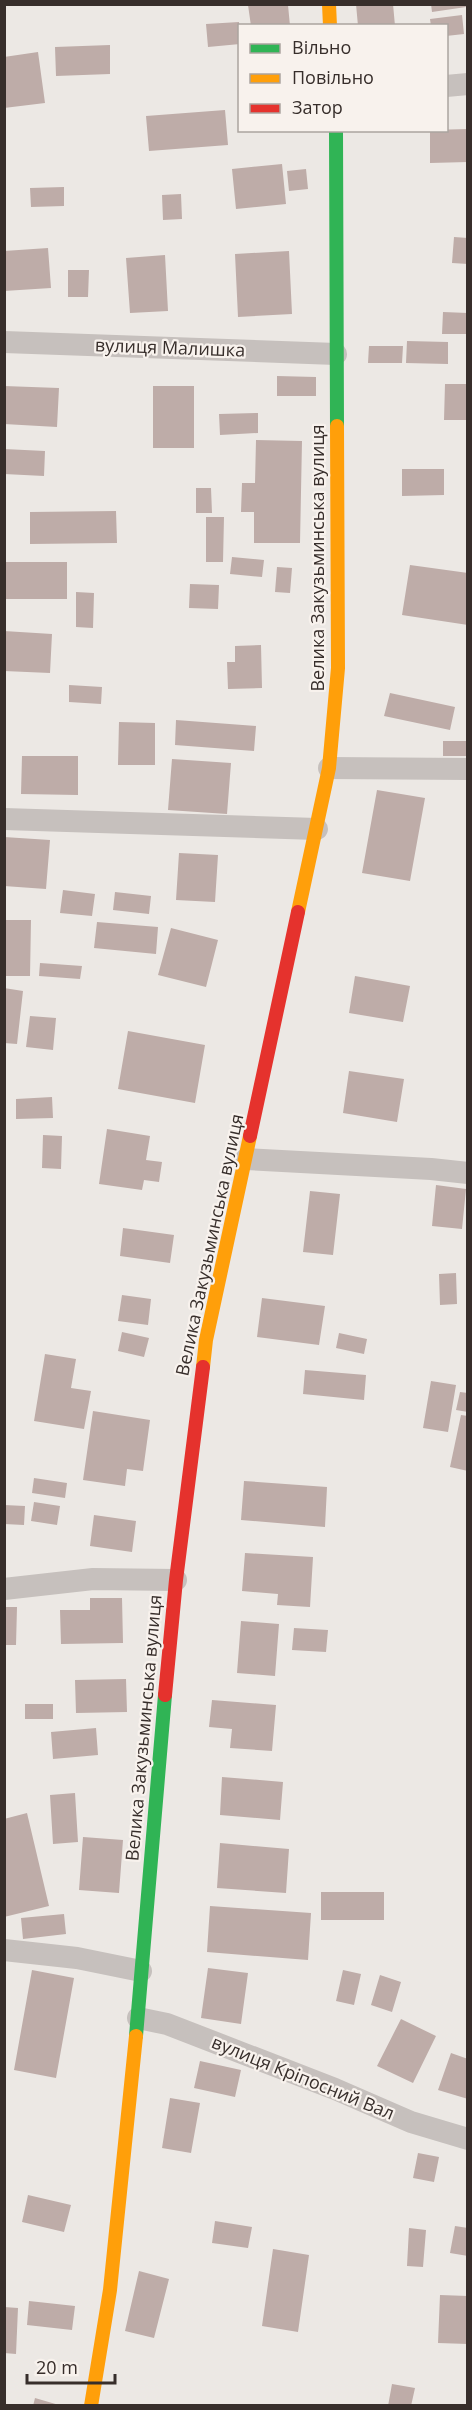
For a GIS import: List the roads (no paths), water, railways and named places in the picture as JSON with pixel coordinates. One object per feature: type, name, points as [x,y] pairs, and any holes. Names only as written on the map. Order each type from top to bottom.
[{"type":"street","points":[[328,4],[330,24]]},
{"type":"street","points":[[448,86],[468,84]]},
{"type":"street","name":"Велика Закузьминська вулиця","points":[[91,2406],[110,2290],[138,2018],[176,1580],[206,1340],[329,768],[338,668],[336,132]]},
{"type":"street","name":"вулиця Малишка","points":[[4,342],[336,354]]},
{"type":"street","points":[[329,768],[468,769]]},
{"type":"street","points":[[4,819],[317,829]]},
{"type":"street","points":[[246,1159],[468,1173]]},
{"type":"street","points":[[4,1589],[93,1579],[176,1580]]},
{"type":"street","points":[[4,1950],[77,1958],[141,1971]]},
{"type":"street","name":"вулиця Кріпосний Вал","points":[[138,2018],[167,2024],[335,2089],[411,2122],[468,2139]]}]
